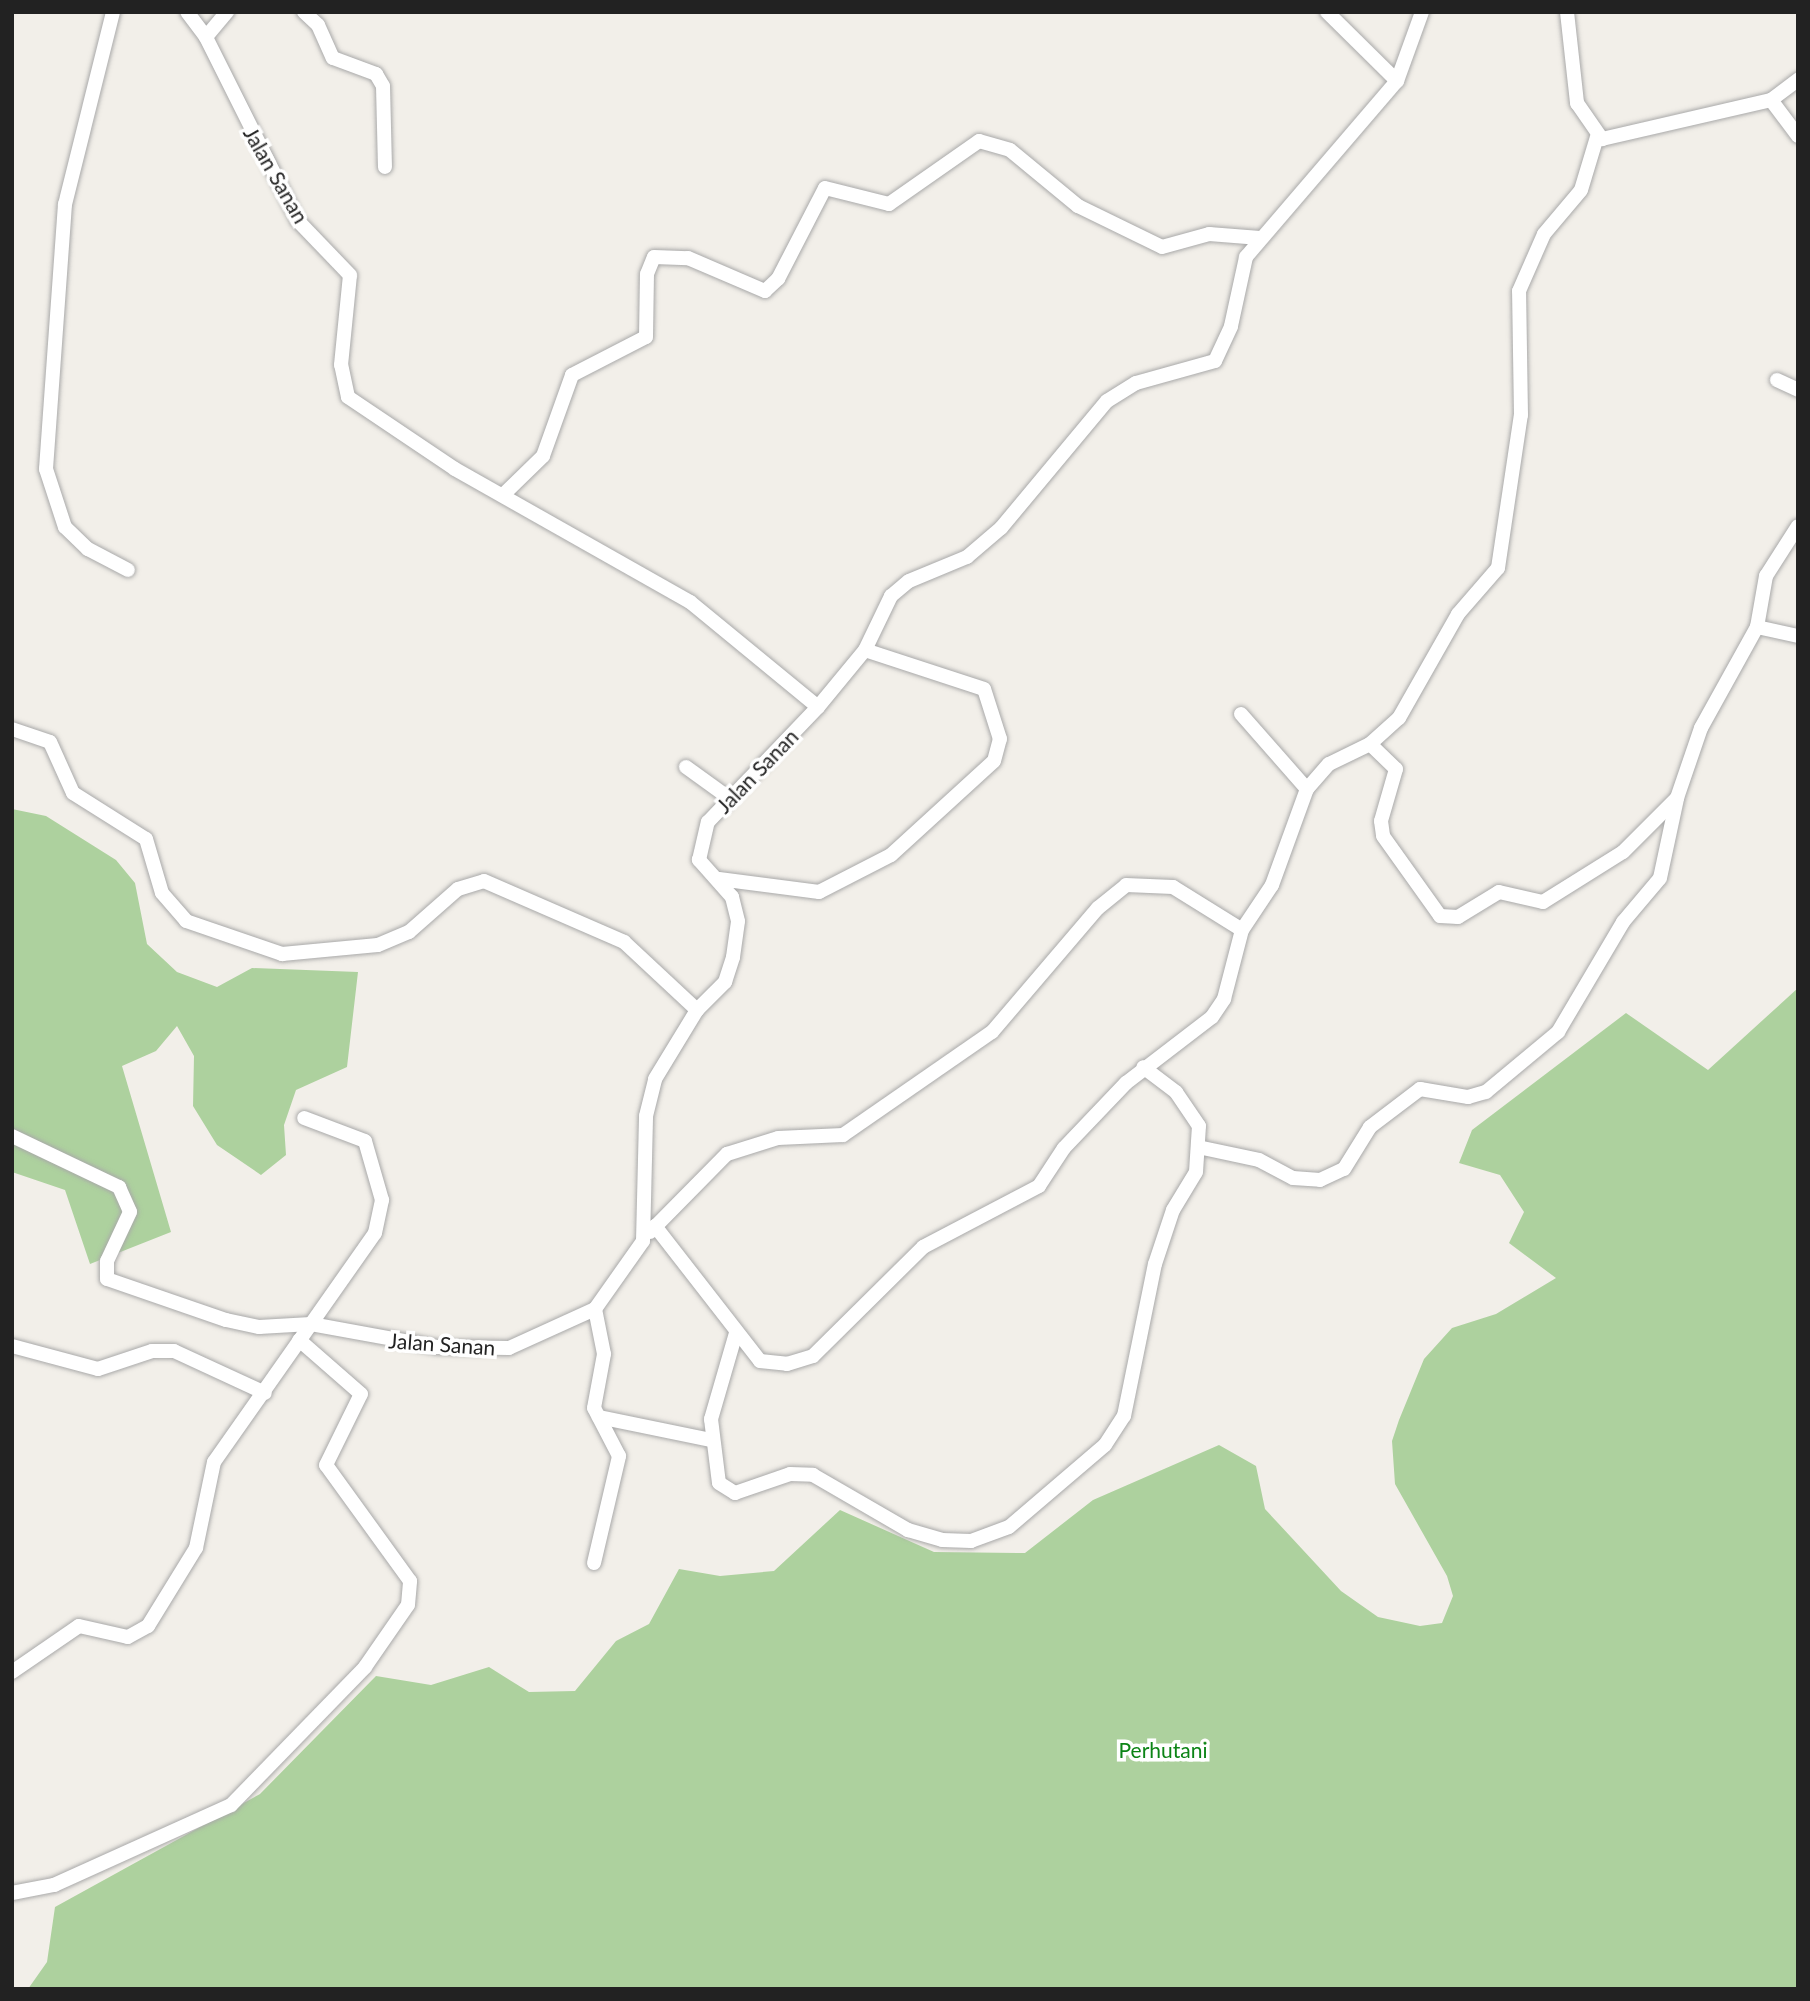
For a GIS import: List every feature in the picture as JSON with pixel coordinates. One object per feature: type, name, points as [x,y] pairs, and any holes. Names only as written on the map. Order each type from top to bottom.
[{"type":"street","points":[[113,12],[65,204],[46,468],[65,527],[88,549],[128,570]]},
{"type":"street","name":"Jalan Sanan","points":[[187,12],[206,37],[298,221],[350,275],[341,365],[348,397],[503,495],[690,602],[818,708],[708,822],[700,852],[701,865],[719,879],[738,921],[733,957],[725,982],[697,1010],[655,1079],[646,1116],[643,1241]]},
{"type":"street","points":[[206,37],[228,12]]},
{"type":"street","points":[[304,12],[318,25],[333,58],[376,74],[383,86],[384,167]]},
{"type":"street","points":[[1326,12],[1397,81]]},
{"type":"street","points":[[818,708],[865,650],[899,588],[967,557],[1002,528],[1107,401],[1136,383],[1215,361],[1231,326],[1240,271],[1260,238],[1397,81],[1422,12]]},
{"type":"street","points":[[655,1226],[760,1361],[787,1364],[813,1356],[923,1247],[1039,1186],[1064,1148],[1143,1067],[1191,1038],[1220,1008],[1242,930],[1272,884],[1307,789],[1329,764],[1370,744],[1399,718],[1421,671],[1504,553],[1521,415],[1519,291],[1544,234],[1581,190],[1597,137],[1569,76],[1567,12]]},
{"type":"street","points":[[1597,137],[1616,140],[1771,100],[1798,80]]},
{"type":"street","points":[[1771,100],[1798,136]]},
{"type":"street","points":[[503,495],[543,456],[572,375],[646,337],[647,274],[654,257],[688,258],[765,291],[778,279],[825,188],[889,204],[979,141],[1010,150],[1078,206],[1162,247],[1209,234],[1260,238]]},
{"type":"street","points":[[1777,380],[1798,390]]},
{"type":"street","points":[[1198,1147],[1320,1180],[1344,1169],[1370,1128],[1420,1089],[1468,1097],[1486,1092],[1558,1032],[1618,929],[1661,878],[1677,798],[1701,727],[1757,627],[1761,589],[1798,526]]},
{"type":"street","points":[[1757,627],[1798,636]]},
{"type":"street","points":[[719,879],[820,892],[898,850],[994,761],[1000,739],[984,690],[865,650]]},
{"type":"street","points":[[1241,714],[1307,789]]},
{"type":"street","points":[[12,729],[50,742],[74,793],[146,839],[162,893],[186,921],[282,954],[378,945],[410,932],[457,889],[484,881],[624,942],[697,1010]]},
{"type":"street","points":[[1370,744],[1396,769],[1381,821],[1383,836],[1433,909],[1450,919],[1499,892],[1543,902],[1623,852],[1677,798]]},
{"type":"street","points":[[686,767],[729,798]]},
{"type":"street","points":[[594,1563],[619,1456],[594,1408],[604,1354],[595,1309],[655,1226],[727,1154],[778,1138],[843,1135],[992,1032],[1098,908],[1126,885],[1173,887],[1242,930]]},
{"type":"street","points":[[736,1333],[714,1391],[711,1440],[719,1483],[735,1493],[799,1473],[908,1530],[942,1540],[971,1541],[1009,1527],[1105,1445],[1124,1416],[1155,1265],[1173,1210],[1196,1172],[1199,1126],[1176,1092],[1143,1067]]},
{"type":"street","points":[[12,1672],[79,1626],[128,1637],[148,1626],[196,1548],[214,1462],[375,1233],[382,1200],[365,1141],[304,1118]]},
{"type":"street","name":"Jalan Sanan","points":[[12,1136],[119,1187],[130,1213],[107,1261],[107,1279],[226,1320],[259,1327],[311,1324],[438,1347],[509,1348],[595,1309]]},
{"type":"street","points":[[12,1894],[54,1885],[231,1805],[365,1667],[408,1605],[410,1581],[327,1465],[361,1394],[299,1340]]},
{"type":"street","points":[[12,1346],[98,1369],[152,1351],[174,1352],[265,1393]]},
{"type":"street","points":[[599,1418],[711,1440]]},
{"type":"green space","points":[[12,809],[46,816],[116,860],[135,883],[147,944],[177,972],[217,987],[252,968],[358,972],[347,1067],[296,1090],[284,1125],[286,1155],[261,1175],[217,1145],[193,1106],[194,1056],[177,1026],[156,1051],[122,1066],[171,1232],[90,1264],[65,1190],[12,1172]]},
{"type":"green space","name":"Perhutani","points":[[1798,988],[1798,1989],[28,1989],[47,1962],[55,1907],[260,1794],[376,1676],[431,1685],[489,1667],[529,1692],[575,1691],[616,1641],[649,1624],[679,1569],[720,1576],[774,1571],[840,1510],[934,1552],[1025,1553],[1093,1500],[1219,1445],[1256,1466],[1265,1509],[1341,1591],[1378,1617],[1420,1626],[1442,1623],[1453,1596],[1447,1576],[1395,1484],[1392,1441],[1424,1359],[1452,1328],[1496,1314],[1556,1278],[1509,1243],[1524,1212],[1500,1175],[1459,1163],[1472,1130],[1626,1013],[1708,1070]]}]
